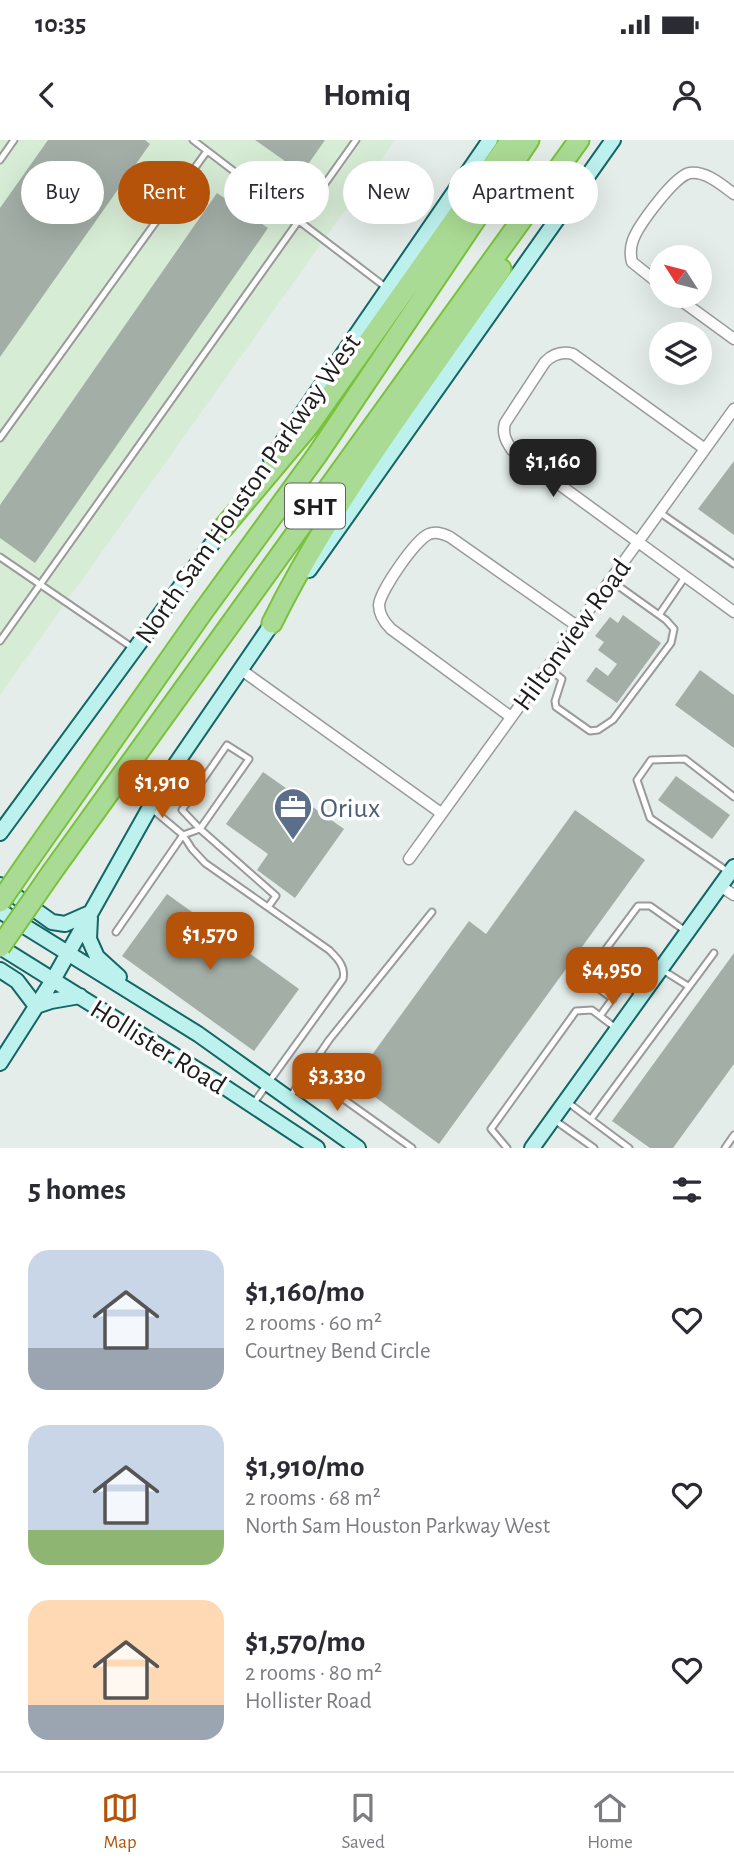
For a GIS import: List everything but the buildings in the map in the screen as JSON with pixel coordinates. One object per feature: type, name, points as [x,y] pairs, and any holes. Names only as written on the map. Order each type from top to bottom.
[{"type":"highway","points":[[223,528],[308,427],[511,140]]},
{"type":"highway","name":"SHT","points":[[0,902],[202,613],[317,455],[528,140]]},
{"type":"highway","name":"SHT","points":[[0,947],[579,140]]},
{"type":"highway","points":[[272,623],[289,587],[370,457],[588,140]]},
{"type":"highway","points":[[0,956],[22,915]]},
{"type":"main road","name":"North Sam Houston Parkway West","points":[[0,833],[223,528],[489,140]]},
{"type":"main road","points":[[0,1063],[53,980],[149,807],[197,731],[613,140]]},
{"type":"main road","points":[[532,1148],[732,870]]},
{"type":"main road","points":[[0,885],[52,922],[65,924],[91,913]]},
{"type":"main road","name":"Hollister Road","points":[[0,911],[198,1034],[358,1148]]},
{"type":"main road","points":[[91,913],[89,939],[97,957],[116,973],[126,989]]},
{"type":"main road","name":"Hollister Road","points":[[0,947],[317,1148]]},
{"type":"main road","points":[[0,970],[17,981],[36,1006]]},
{"type":"main road","points":[[36,1006],[51,1000],[80,996]]},
{"type":"street","points":[[649,276],[632,262],[630,251],[634,237],[674,182],[690,173],[705,175],[734,194]]},
{"type":"street","points":[[691,308],[734,339]]},
{"type":"street","points":[[705,449],[573,354],[565,352],[551,356],[545,362],[503,430],[512,450],[734,612]]},
{"type":"street","name":"Hiltonview Road","points":[[409,859],[734,409]]},
{"type":"street","points":[[511,718],[384,623],[379,608],[380,600],[397,571],[418,542],[430,533],[443,533],[577,626]]},
{"type":"street","points":[[240,669],[441,813]]},
{"type":"street","points":[[720,886],[734,895]]},
{"type":"lane","points":[[0,160],[14,140]]},
{"type":"lane","points":[[193,140],[224,164]]},
{"type":"lane","points":[[329,178],[356,140]]},
{"type":"lane","points":[[0,438],[207,151]]},
{"type":"lane","points":[[0,641],[297,224]]},
{"type":"lane","points":[[303,224],[388,289]]},
{"type":"lane","points":[[659,512],[734,564]]},
{"type":"lane","points":[[0,557],[134,649]]},
{"type":"lane","points":[[659,615],[685,576]]},
{"type":"lane","points":[[547,667],[562,679],[555,701],[556,707],[590,731],[598,730],[613,720],[671,643],[674,629],[610,580]]},
{"type":"lane","points":[[116,932],[183,835],[200,829],[249,759],[227,745],[182,810],[200,829],[276,896],[268,907]]},
{"type":"lane","points":[[732,870],[650,818],[637,780],[651,760],[685,759],[734,797]]},
{"type":"lane","points":[[149,807],[183,835],[205,863],[329,950],[339,960],[345,972],[343,979],[252,1105]]},
{"type":"lane","points":[[642,996],[601,965],[600,957],[638,906],[650,905],[687,932]]},
{"type":"lane","points":[[288,1099],[329,1040],[432,912]]},
{"type":"lane","points":[[591,1119],[714,953]]},
{"type":"lane","points":[[661,969],[688,986]]},
{"type":"lane","points":[[576,972],[613,999]]},
{"type":"lane","points":[[600,1016],[624,983]]},
{"type":"lane","points":[[507,1148],[491,1129],[576,1012],[592,1010],[618,1029]]},
{"type":"lane","points":[[307,1073],[412,1148]]},
{"type":"lane","points":[[566,1101],[629,1148]]},
{"type":"lane","points":[[553,1119],[594,1148]]},
{"type":"lane","points":[[725,1148],[734,1135]]},
{"type":"shaded area","points":[[0,140],[395,140],[380,161],[343,161],[343,213],[0,695]]},
{"type":"place","name":"Oriux","points":[[293,841]]}]
